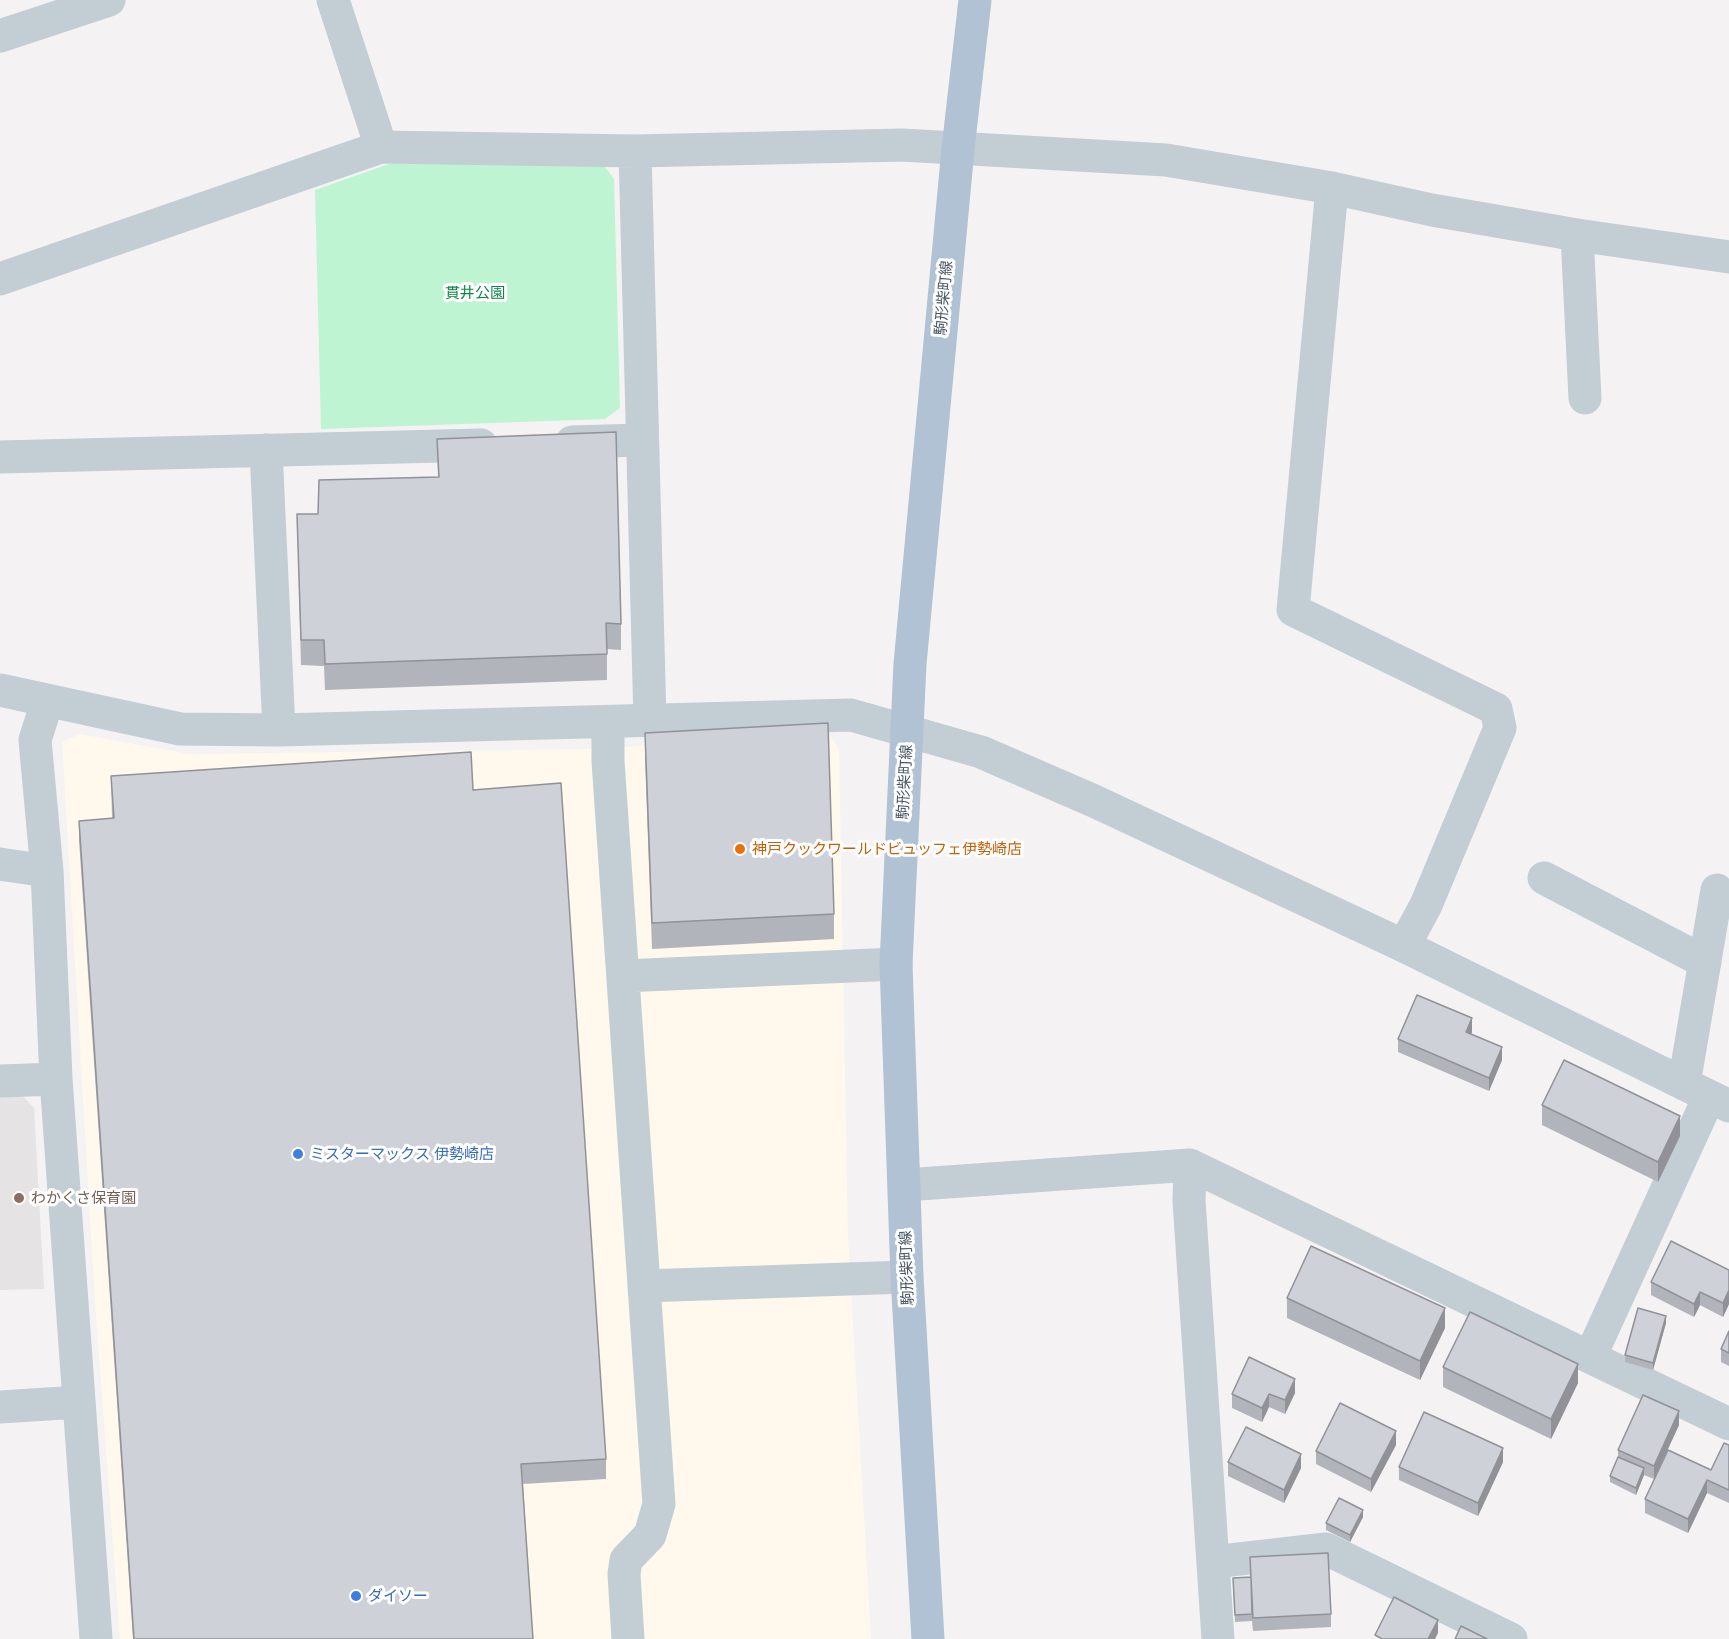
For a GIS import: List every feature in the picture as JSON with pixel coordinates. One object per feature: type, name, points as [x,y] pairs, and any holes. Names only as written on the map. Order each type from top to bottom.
[{"type":"main road","name":"駒形柴町線","points":[[928,1639],[907,1277],[896,964],[907,732],[920,542],[958,149],[975,0]]},
{"type":"street","points":[[0,36],[109,0]]},
{"type":"street","points":[[333,0],[381,147]]},
{"type":"street","points":[[0,279],[381,147],[635,151],[902,146],[1166,160],[1332,188],[1432,210],[1576,235],[1729,257]]},
{"type":"street","points":[[635,151],[650,721]]},
{"type":"street","points":[[1332,188],[1293,610],[1496,709],[1500,728],[1426,905],[1404,946]]},
{"type":"street","points":[[1576,235],[1585,398]]},
{"type":"street","points":[[0,457],[642,440]]},
{"type":"street","points":[[266,450],[279,730]]},
{"type":"street","points":[[0,690],[46,702],[180,729],[279,730],[851,715],[981,752],[1094,801],[1404,946],[1707,1096]]},
{"type":"street","points":[[46,702],[35,740],[46,871],[56,1078],[96,1639]]},
{"type":"street","points":[[608,723],[608,761],[659,1504],[650,1535],[627,1560],[624,1574],[628,1639]]},
{"type":"street","points":[[0,864],[46,871]]},
{"type":"street","points":[[1544,878],[1705,962]]},
{"type":"street","points":[[1591,1356],[1707,1096],[1705,962],[1717,890]]},
{"type":"street","points":[[623,976],[896,964]]},
{"type":"street","points":[[0,1081],[56,1078]]},
{"type":"street","points":[[905,1185],[1190,1165],[1729,1424]]},
{"type":"street","points":[[1190,1165],[1189,1200],[1218,1639]]},
{"type":"street","points":[[644,1286],[907,1277]]},
{"type":"street","points":[[0,1407],[80,1402]]},
{"type":"street","points":[[1213,1562],[1326,1549],[1511,1639]]},
{"type":"shaded area","points":[[80,734],[189,754],[584,749],[830,736],[839,749],[848,1237],[871,1639],[120,1639],[95,1302],[62,742]]},
{"type":"shaded area","name":"わかくさ保育園","points":[[22,1095],[34,1108],[44,1289],[0,1290],[0,1096]]},
{"type":"green space","name":"貫井公園","points":[[602,163],[614,179],[620,408],[605,419],[321,429],[315,190],[389,164]]},
{"type":"building","points":[[616,432],[621,624],[606,623],[607,654],[325,664],[324,640],[301,640],[297,514],[318,514],[319,480],[439,477],[437,439]]},
{"type":"building","name":"神戸クックワールドビュッフェ伊勢崎店","points":[[828,723],[834,914],[652,923],[645,733]]},
{"type":"building","points":[[471,752],[473,790],[561,783],[606,1459],[521,1464],[533,1639],[134,1639],[79,821],[114,818],[111,776]]},
{"type":"building","points":[[1417,995],[1472,1018],[1466,1032],[1502,1047],[1489,1078],[1398,1039]]},
{"type":"building","points":[[1564,1060],[1680,1116],[1658,1162],[1542,1105]]},
{"type":"building","points":[[1671,1241],[1729,1270],[1729,1290],[1723,1303],[1700,1292],[1694,1304],[1651,1282]]},
{"type":"building","points":[[1311,1246],[1445,1308],[1420,1361],[1287,1298]]},
{"type":"building","points":[[1638,1308],[1666,1316],[1653,1363],[1625,1355]]},
{"type":"building","points":[[1470,1312],[1578,1364],[1551,1419],[1443,1367]]},
{"type":"building","points":[[1729,1331],[1729,1353],[1721,1349]]},
{"type":"building","points":[[1249,1357],[1295,1379],[1285,1400],[1269,1394],[1262,1408],[1232,1394]]},
{"type":"building","points":[[1643,1395],[1679,1411],[1654,1466],[1618,1450]]},
{"type":"building","points":[[1340,1403],[1396,1431],[1371,1479],[1316,1451]]},
{"type":"building","points":[[1424,1412],[1503,1448],[1478,1503],[1399,1467]]},
{"type":"building","points":[[1246,1427],[1301,1454],[1284,1490],[1228,1462]]},
{"type":"building","points":[[1724,1443],[1729,1445],[1729,1490],[1707,1480],[1688,1519],[1645,1499],[1668,1450],[1711,1470]]},
{"type":"building","points":[[1618,1457],[1644,1468],[1636,1488],[1610,1476]]},
{"type":"building","points":[[1339,1498],[1363,1510],[1350,1535],[1326,1523]]},
{"type":"building","points":[[1328,1553],[1331,1614],[1253,1618],[1250,1557]]},
{"type":"building","points":[[1251,1577],[1252,1614],[1235,1615],[1233,1578]]},
{"type":"building","points":[[1394,1597],[1438,1620],[1428,1639],[1382,1639],[1375,1635]]},
{"type":"building","points":[[1461,1626],[1487,1639],[1455,1639]]},
{"type":"place","name":"神戸クックワールドビュッフェ伊勢崎店","points":[[740,849]]},
{"type":"place","name":"ミスターマックス 伊勢崎店","points":[[298,1154]]},
{"type":"place","name":"わかくさ保育園","points":[[19,1198]]},
{"type":"place","name":"ダイソー","points":[[356,1596]]}]
